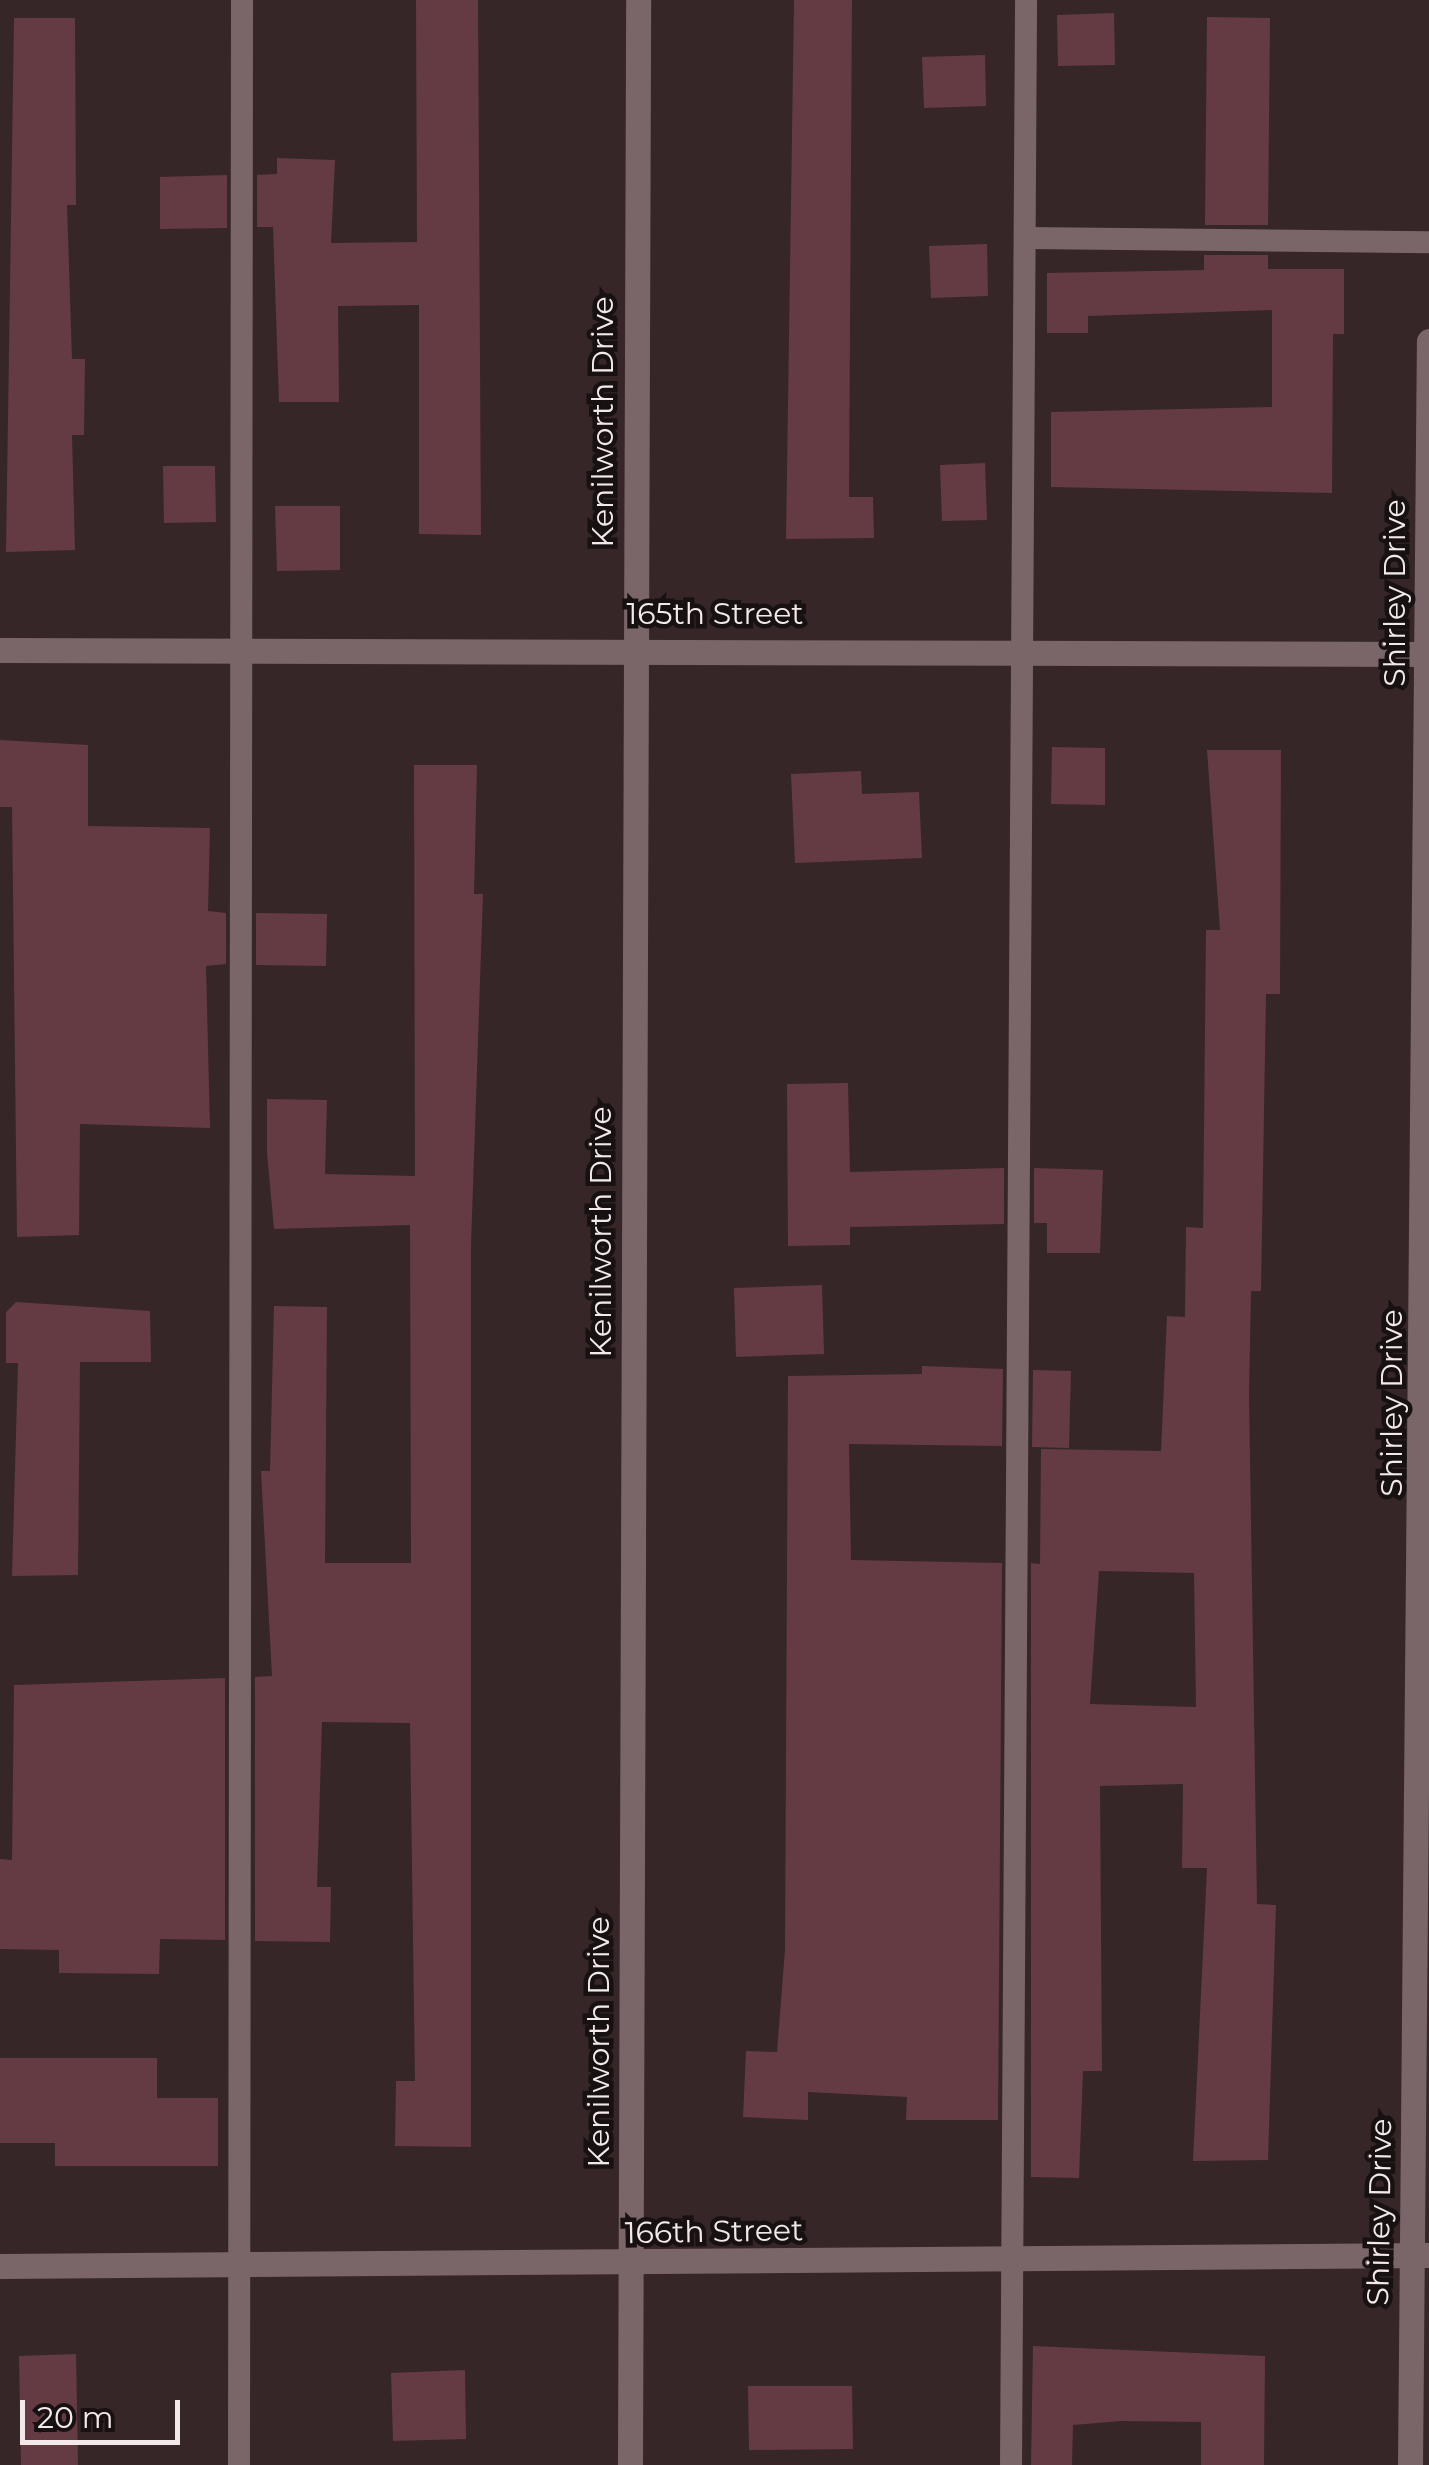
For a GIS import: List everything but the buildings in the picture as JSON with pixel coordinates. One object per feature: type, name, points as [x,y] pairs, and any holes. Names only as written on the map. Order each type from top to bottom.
[{"type":"street","name":"Kenilworth Drive","points":[[630,2465],[638,0]]},
{"type":"street","name":"Shirley Drive","points":[[1410,2465],[1420,2255],[1427,1454],[1429,340]]},
{"type":"street","name":"165th Street","points":[[0,650],[635,646],[1428,654]]},
{"type":"street","name":"166th Street","points":[[0,2266],[631,2266],[1420,2255]]},
{"type":"lane","points":[[239,2465],[242,0]]},
{"type":"lane","points":[[1011,2465],[1026,0]]},
{"type":"lane","points":[[1025,238],[1429,242]]}]
